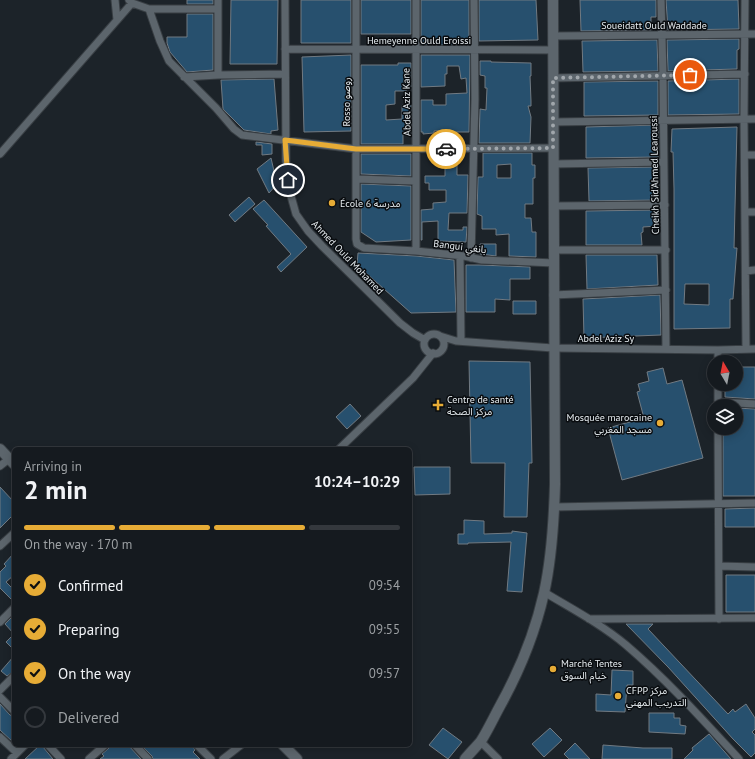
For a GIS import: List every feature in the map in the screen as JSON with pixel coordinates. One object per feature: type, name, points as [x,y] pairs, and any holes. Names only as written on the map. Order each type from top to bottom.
[{"type":"street","points":[[115,0],[117,20]]},
{"type":"street","points":[[164,0],[164,8]]},
{"type":"street","points":[[218,0],[218,75]]},
{"type":"street","name":"Ahmed Ould Mohamed","points":[[285,0],[285,140],[289,189],[294,208],[300,220],[322,246],[400,323],[413,334],[425,340]]},
{"type":"street","name":"Rosso روصو","points":[[356,0],[356,240],[358,246],[364,248]]},
{"type":"street","name":"Abdel Aziz Kane","points":[[416,0],[416,251]]},
{"type":"street","points":[[471,258],[474,148],[474,0]]},
{"type":"street","points":[[465,759],[480,741],[507,693],[533,634],[544,592],[552,540],[554,507],[553,0]]},
{"type":"street","name":"Cheikh Sid'Ahmed Learoussi","points":[[661,0],[664,76],[663,121],[666,250],[666,349]]},
{"type":"street","points":[[745,0],[744,155],[746,349]]},
{"type":"street","points":[[0,154],[131,2],[149,9],[218,9]]},
{"type":"street","points":[[149,9],[160,41],[169,61],[216,108],[238,133],[245,136],[356,149],[416,150],[553,148]]},
{"type":"street","name":"Soueidatt Ould Waddade","points":[[553,36],[755,34]]},
{"type":"street","name":"Hemeyenne Ould Eroissi","points":[[285,49],[553,50]]},
{"type":"street","points":[[184,77],[285,74]]},
{"type":"street","points":[[553,78],[745,74]]},
{"type":"street","points":[[553,122],[755,119]]},
{"type":"street","points":[[744,155],[755,155]]},
{"type":"street","points":[[553,164],[664,162]]},
{"type":"street","points":[[356,179],[415,181]]},
{"type":"street","points":[[553,206],[665,205]]},
{"type":"street","points":[[745,212],[755,212]]},
{"type":"street","name":"Bangui بانغي","points":[[364,248],[416,251],[482,260],[554,263]]},
{"type":"street","points":[[553,250],[666,250]]},
{"type":"street","points":[[443,349],[444,343],[440,336],[433,334],[425,340],[427,350],[433,353],[438,353],[459,341],[460,256]]},
{"type":"street","points":[[746,271],[755,270]]},
{"type":"street","points":[[553,295],[666,290]]},
{"type":"street","name":"Abdel Aziz Sy","points":[[440,336],[459,341],[553,348],[755,349]]},
{"type":"street","points":[[718,350],[718,355]]},
{"type":"street","points":[[341,447],[413,378],[433,353]]},
{"type":"street","points":[[743,404],[755,404]]},
{"type":"street","points":[[718,435],[719,619]]},
{"type":"street","points":[[0,449],[12,461],[0,466]]},
{"type":"street","points":[[554,507],[755,503]]},
{"type":"street","points":[[0,546],[12,535]]},
{"type":"street","points":[[719,566],[755,567]]},
{"type":"street","points":[[544,592],[588,619],[626,645],[700,716],[739,759]]},
{"type":"street","points":[[0,622],[12,610]]},
{"type":"street","points":[[588,619],[755,618]]},
{"type":"street","points":[[0,690],[12,678]]},
{"type":"street","points":[[0,697],[12,709]]},
{"type":"street","points":[[0,737],[17,753]]},
{"type":"street","points":[[480,741],[498,759]]},
{"type":"street","points":[[11,759],[24,747]]},
{"type":"street","points":[[50,747],[61,759]]},
{"type":"street","points":[[89,759],[103,747]]},
{"type":"street","points":[[137,747],[148,759]]},
{"type":"street","points":[[200,747],[210,759]]},
{"type":"street","points":[[223,759],[238,747]]},
{"type":"street","points":[[285,747],[297,759]]},
{"type":"building","points":[[187,0],[213,0],[213,4],[187,4]]},
{"type":"building","points":[[231,0],[278,0],[277,64],[230,64]]},
{"type":"building","points":[[301,0],[351,0],[351,43],[301,43]]},
{"type":"building","points":[[361,0],[411,0],[411,34],[361,34]]},
{"type":"building","points":[[421,0],[469,0],[469,45],[421,45]]},
{"type":"building","points":[[479,0],[536,0],[538,40],[479,41]]},
{"type":"building","points":[[580,0],[656,0],[656,17],[651,17],[651,30],[581,31]]},
{"type":"building","points":[[666,0],[738,0],[739,29],[668,30]]},
{"type":"building","points":[[187,14],[213,14],[213,70],[187,72],[170,52],[167,37],[187,37]]},
{"type":"building","points":[[739,39],[739,49],[737,50],[737,69],[668,71],[667,40]]},
{"type":"building","points":[[657,40],[658,71],[583,72],[582,41]]},
{"type":"building","points":[[351,55],[351,131],[304,132],[302,57]]},
{"type":"building","points":[[421,55],[470,55],[469,132],[448,132],[448,130],[434,131],[434,133],[423,134],[423,132],[421,132],[421,100],[433,100],[433,105],[446,105],[446,94],[467,93],[466,78],[461,79],[459,66],[447,66],[445,86],[421,87]]},
{"type":"building","points":[[480,61],[531,63],[531,106],[528,106],[531,117],[530,143],[479,143],[480,109],[486,110],[487,88],[485,88],[485,76],[480,75]]},
{"type":"building","points":[[398,63],[411,63],[411,87],[406,87],[406,91],[395,91],[395,104],[386,105],[386,120],[402,119],[402,105],[411,105],[411,132],[403,132],[403,144],[361,144],[361,65],[398,65]]},
{"type":"building","points":[[274,79],[278,130],[271,131],[271,134],[244,130],[223,109],[221,80]]},
{"type":"building","points":[[739,79],[739,114],[668,115],[668,81]]},
{"type":"building","points":[[658,81],[658,115],[584,116],[584,82]]},
{"type":"building","points":[[658,125],[658,157],[586,158],[586,127]]},
{"type":"building","points":[[737,127],[734,248],[737,248],[733,299],[730,299],[730,328],[674,329],[674,189],[673,152],[671,152],[672,129]],"holes":[[[685,284],[709,284],[709,305],[684,304]]]},
{"type":"building","points":[[256,142],[272,144],[272,154],[262,155],[262,145],[256,145]]},
{"type":"building","points":[[483,153],[532,153],[532,165],[535,165],[535,178],[533,178],[533,204],[525,204],[525,218],[531,218],[532,232],[536,232],[536,257],[509,256],[509,234],[496,235],[496,229],[482,229],[482,216],[477,214],[478,177],[483,177]],"holes":[[[511,164],[511,178],[497,178],[497,165]]]},
{"type":"building","points":[[361,154],[411,154],[411,176],[361,174]]},
{"type":"building","points":[[271,158],[277,184],[269,193],[257,169]]},
{"type":"building","points":[[457,160],[457,175],[468,175],[467,213],[449,213],[448,230],[463,230],[463,227],[467,227],[466,242],[438,241],[438,221],[422,222],[421,240],[421,210],[433,209],[433,203],[446,202],[446,190],[429,190],[429,183],[425,183],[425,176],[445,176],[445,161]]},
{"type":"building","points":[[657,167],[658,200],[589,201],[588,168]]},
{"type":"building","points":[[361,184],[411,186],[411,240],[376,242],[361,232]]},
{"type":"building","points":[[249,197],[255,204],[235,222],[229,215]]},
{"type":"building","points":[[264,200],[307,247],[281,272],[277,267],[291,254],[253,209]]},
{"type":"building","points":[[658,210],[658,226],[643,227],[643,232],[641,233],[642,245],[586,245],[586,211]]},
{"type":"building","points":[[480,244],[496,244],[496,256],[480,254]]},
{"type":"building","points":[[358,253],[416,256],[454,260],[456,312],[411,313],[357,265]]},
{"type":"building","points":[[586,255],[657,255],[658,285],[587,289]]},
{"type":"building","points":[[466,265],[530,267],[530,279],[510,279],[510,300],[495,299],[495,312],[466,312]]},
{"type":"building","points":[[660,295],[661,335],[584,338],[583,299]]},
{"type":"building","points":[[513,301],[536,301],[536,314],[513,314]]},
{"type":"building","points":[[469,361],[530,362],[532,463],[529,463],[527,517],[504,517],[505,463],[471,463]]},
{"type":"building","points":[[743,367],[755,367],[755,399],[725,397],[725,391],[743,391]]},
{"type":"building","name":"Mosquée marocaine مسجد المغربي","points":[[663,368],[667,384],[682,380],[703,458],[622,480],[608,428],[644,418],[637,392],[640,391],[638,384],[649,381],[647,372]]},
{"type":"building","points":[[350,404],[361,416],[347,429],[336,417]]},
{"type":"building","points":[[743,408],[755,409],[755,496],[723,496],[723,435],[743,435]]},
{"type":"building","points":[[414,467],[450,467],[450,494],[415,495]]},
{"type":"building","points":[[0,487],[12,500],[12,516],[0,528]]},
{"type":"building","points":[[755,508],[755,527],[725,527],[725,509]]},
{"type":"building","points":[[464,520],[484,521],[484,534],[512,533],[512,531],[527,533],[522,592],[507,591],[511,542],[458,544],[458,534],[464,534]]},
{"type":"building","points":[[12,555],[12,577],[6,582],[12,588],[12,600],[0,588],[0,572],[6,566],[4,564]]},
{"type":"building","points":[[726,575],[755,575],[755,612],[726,612]]},
{"type":"building","points":[[12,618],[12,632],[5,624]]},
{"type":"building","points":[[626,624],[653,624],[648,629],[728,714],[733,709],[735,712],[746,704],[755,718],[755,729],[752,732],[755,735],[755,753],[751,757],[668,667]]},
{"type":"building","points":[[12,636],[12,648],[6,642]]},
{"type":"building","points":[[12,658],[12,672],[7,676],[1,671]]},
{"type":"building","points":[[612,670],[633,671],[633,685],[627,685],[625,712],[596,711],[596,694],[611,695]]},
{"type":"building","points":[[0,704],[12,716],[12,741],[0,730]]},
{"type":"building","points":[[649,713],[674,713],[674,718],[680,718],[680,725],[686,726],[685,734],[649,732]]},
{"type":"building","points":[[443,728],[462,742],[448,759],[429,745]]},
{"type":"building","points":[[550,728],[562,740],[544,757],[532,744]]},
{"type":"building","points":[[709,734],[731,759],[684,759],[693,750],[692,748]]},
{"type":"building","points":[[575,743],[590,759],[569,759],[564,754]]},
{"type":"building","points":[[603,745],[643,748],[672,748],[672,759],[602,759]]},
{"type":"building","points":[[38,747],[43,747],[53,759],[25,759]]},
{"type":"building","points":[[130,747],[141,759],[100,759],[104,756],[102,754],[109,748]]},
{"type":"building","points":[[143,747],[193,747],[195,750],[193,752],[200,759],[153,759]]},
{"type":"way so far","points":[[446,149],[553,148],[553,78],[690,75]]},
{"type":"place","name":"École 6 مدرسة","points":[[332,203]]},
{"type":"place","name":"Centre de santé مركز الصحة","points":[[438,405]]},
{"type":"place","name":"Mosquée marocaine مسجد المغربي","points":[[660,423]]},
{"type":"place","name":"Marché Tentes خيام السوق","points":[[553,669]]},
{"type":"place","name":"CFPP مركز التدريب المهني","points":[[618,696]]},
{"type":"route","points":[[288,180],[285,140],[356,149],[446,149]]}]
